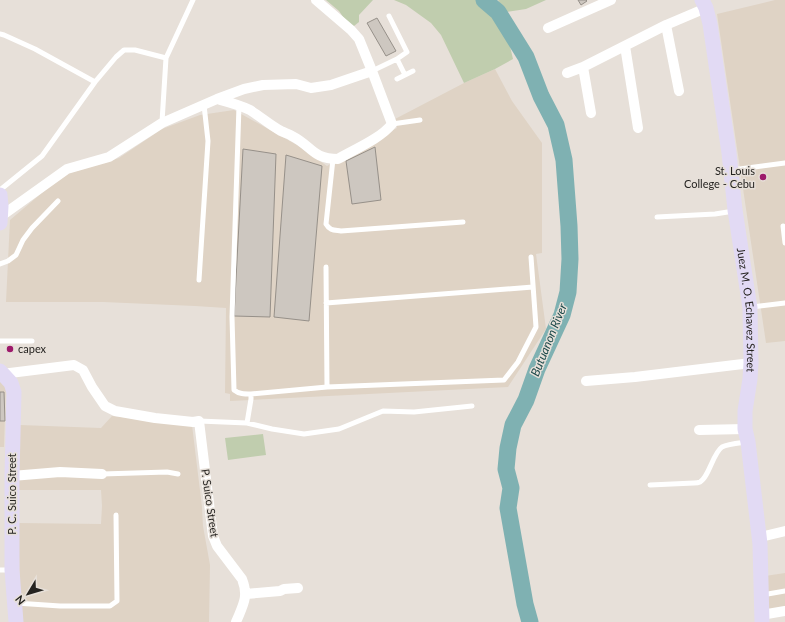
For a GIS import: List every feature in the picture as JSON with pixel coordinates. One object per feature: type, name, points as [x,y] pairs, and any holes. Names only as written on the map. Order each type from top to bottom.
[{"type":"street","points":[[218,99],[250,110],[282,132],[299,140],[316,154],[333,159],[338,159],[382,135],[392,124],[359,39],[352,30],[316,0]]},
{"type":"street","points":[[548,28],[611,0]]},
{"type":"street","points":[[567,73],[583,67],[625,46],[704,4]]},
{"type":"street","name":"Juez M. O. Echavez Street","points":[[704,4],[710,24],[732,170],[735,210],[750,308],[751,363],[745,411],[746,436],[760,540],[762,619]]},
{"type":"street","points":[[666,25],[679,91]]},
{"type":"street","points":[[625,46],[638,128]]},
{"type":"street","points":[[583,67],[591,113]]},
{"type":"street","points":[[0,217],[67,169],[109,157],[162,123],[218,99],[244,89],[263,85],[296,84],[311,88],[331,85],[372,70]]},
{"type":"street","points":[[0,195],[0,223]]},
{"type":"street","points":[[586,381],[635,377],[751,363]]},
{"type":"street","points":[[1,372],[74,365],[83,370],[105,406],[115,412],[155,418],[193,422],[199,421]]},
{"type":"street","name":"P. C. Suico Street","points":[[1,372],[11,383],[14,392],[12,476],[6,570],[14,603],[16,622]]},
{"type":"street","name":"P. Suico Street","points":[[199,421],[213,536],[217,546],[242,579],[245,585],[246,594]]},
{"type":"street","points":[[699,430],[746,436]]},
{"type":"street","points":[[12,476],[60,472],[102,474]]},
{"type":"street","points":[[760,540],[785,531]]},
{"type":"street","points":[[760,540],[785,536]]},
{"type":"street","points":[[236,622],[246,594],[298,588]]},
{"type":"street","points":[[762,619],[785,611]]},
{"type":"lane","points":[[162,123],[166,58],[194,0]]},
{"type":"lane","points":[[372,70],[397,59],[407,52],[389,16]]},
{"type":"lane","points":[[0,34],[4,34],[34,49],[95,82]]},
{"type":"lane","points":[[0,190],[42,156],[95,82],[116,57],[124,50],[135,50],[166,58]]},
{"type":"lane","points":[[397,59],[405,75]]},
{"type":"lane","points":[[397,79],[413,70]]},
{"type":"lane","points":[[199,280],[208,141],[204,105]]},
{"type":"lane","points":[[239,106],[232,317],[234,390],[239,394],[327,388],[504,380],[518,362],[536,328],[531,257]]},
{"type":"lane","points":[[392,124],[420,120]]},
{"type":"lane","points":[[333,159],[326,224],[331,230],[341,231],[463,222]]},
{"type":"lane","points":[[732,170],[785,163]]},
{"type":"lane","points":[[0,264],[8,261],[16,255],[23,240],[32,228],[58,201]]},
{"type":"lane","points":[[657,217],[715,214],[735,210]]},
{"type":"lane","points":[[783,226],[785,243]]},
{"type":"lane","points":[[326,267],[327,388]]},
{"type":"lane","points":[[326,303],[534,287]]},
{"type":"lane","points":[[750,308],[785,304]]},
{"type":"lane","points":[[0,341],[32,341]]},
{"type":"lane","points":[[247,423],[251,394]]},
{"type":"lane","points":[[199,421],[247,423],[304,434],[339,428],[383,411],[414,412],[472,406]]},
{"type":"lane","points":[[650,485],[701,482],[722,447],[734,444],[746,436]]},
{"type":"lane","points":[[102,474],[167,472],[178,474]]},
{"type":"lane","points":[[14,603],[60,606],[110,606],[117,601],[116,515]]},
{"type":"lane","points":[[761,595],[785,591]]},
{"type":"shaded area","name":"St. Louis College - Cebu","points":[[775,0],[785,0],[785,341],[766,343],[717,14]]},
{"type":"shaded area","points":[[495,69],[512,101],[542,143],[542,253],[536,254],[546,329],[508,387],[230,401],[230,394],[225,393],[226,308],[103,302],[6,302],[10,220],[63,175],[119,158],[162,129],[200,115],[234,110],[297,145],[327,166],[397,128],[395,119],[464,83]]},
{"type":"shaded area","points":[[0,381],[6,383],[4,447],[0,447]]},
{"type":"shaded area","points":[[112,416],[192,425],[203,526],[210,565],[209,622],[21,622],[18,523],[101,524],[102,506],[101,490],[18,490],[20,425],[101,428]]},
{"type":"shaded area","points":[[785,573],[785,609],[767,612],[765,576]]},
{"type":"green space","points":[[326,0],[373,0],[359,15],[359,22],[354,26],[348,24],[339,11]]},
{"type":"green space","points":[[394,0],[479,0],[493,14],[509,42],[513,59],[464,83],[441,35],[431,23],[406,5]]},
{"type":"green space","points":[[498,0],[546,0],[526,9],[506,12]]},
{"type":"green space","points":[[263,434],[266,455],[228,460],[225,438]]},
{"type":"building","points":[[578,0],[586,0],[587,1],[581,5]]},
{"type":"building","points":[[377,18],[396,51],[386,56],[367,23]]},
{"type":"building","points":[[375,147],[381,200],[352,204],[346,161]]},
{"type":"building","points":[[243,149],[276,154],[270,317],[234,316]]},
{"type":"building","points":[[286,155],[322,166],[309,321],[274,317]]},
{"type":"building","points":[[0,392],[4,392],[5,421],[0,421]]},
{"type":"waterway","name":"Butuanon River","points":[[484,0],[498,12],[526,57],[541,96],[556,125],[564,160],[569,226],[570,259],[568,292],[562,315],[537,369],[526,400],[513,425],[508,448],[506,469],[511,488],[508,508],[525,604],[530,622]]},
{"type":"place","name":"St. Louis College - Cebu","points":[[763,177]]},
{"type":"place","name":"capex","points":[[10,349]]}]
